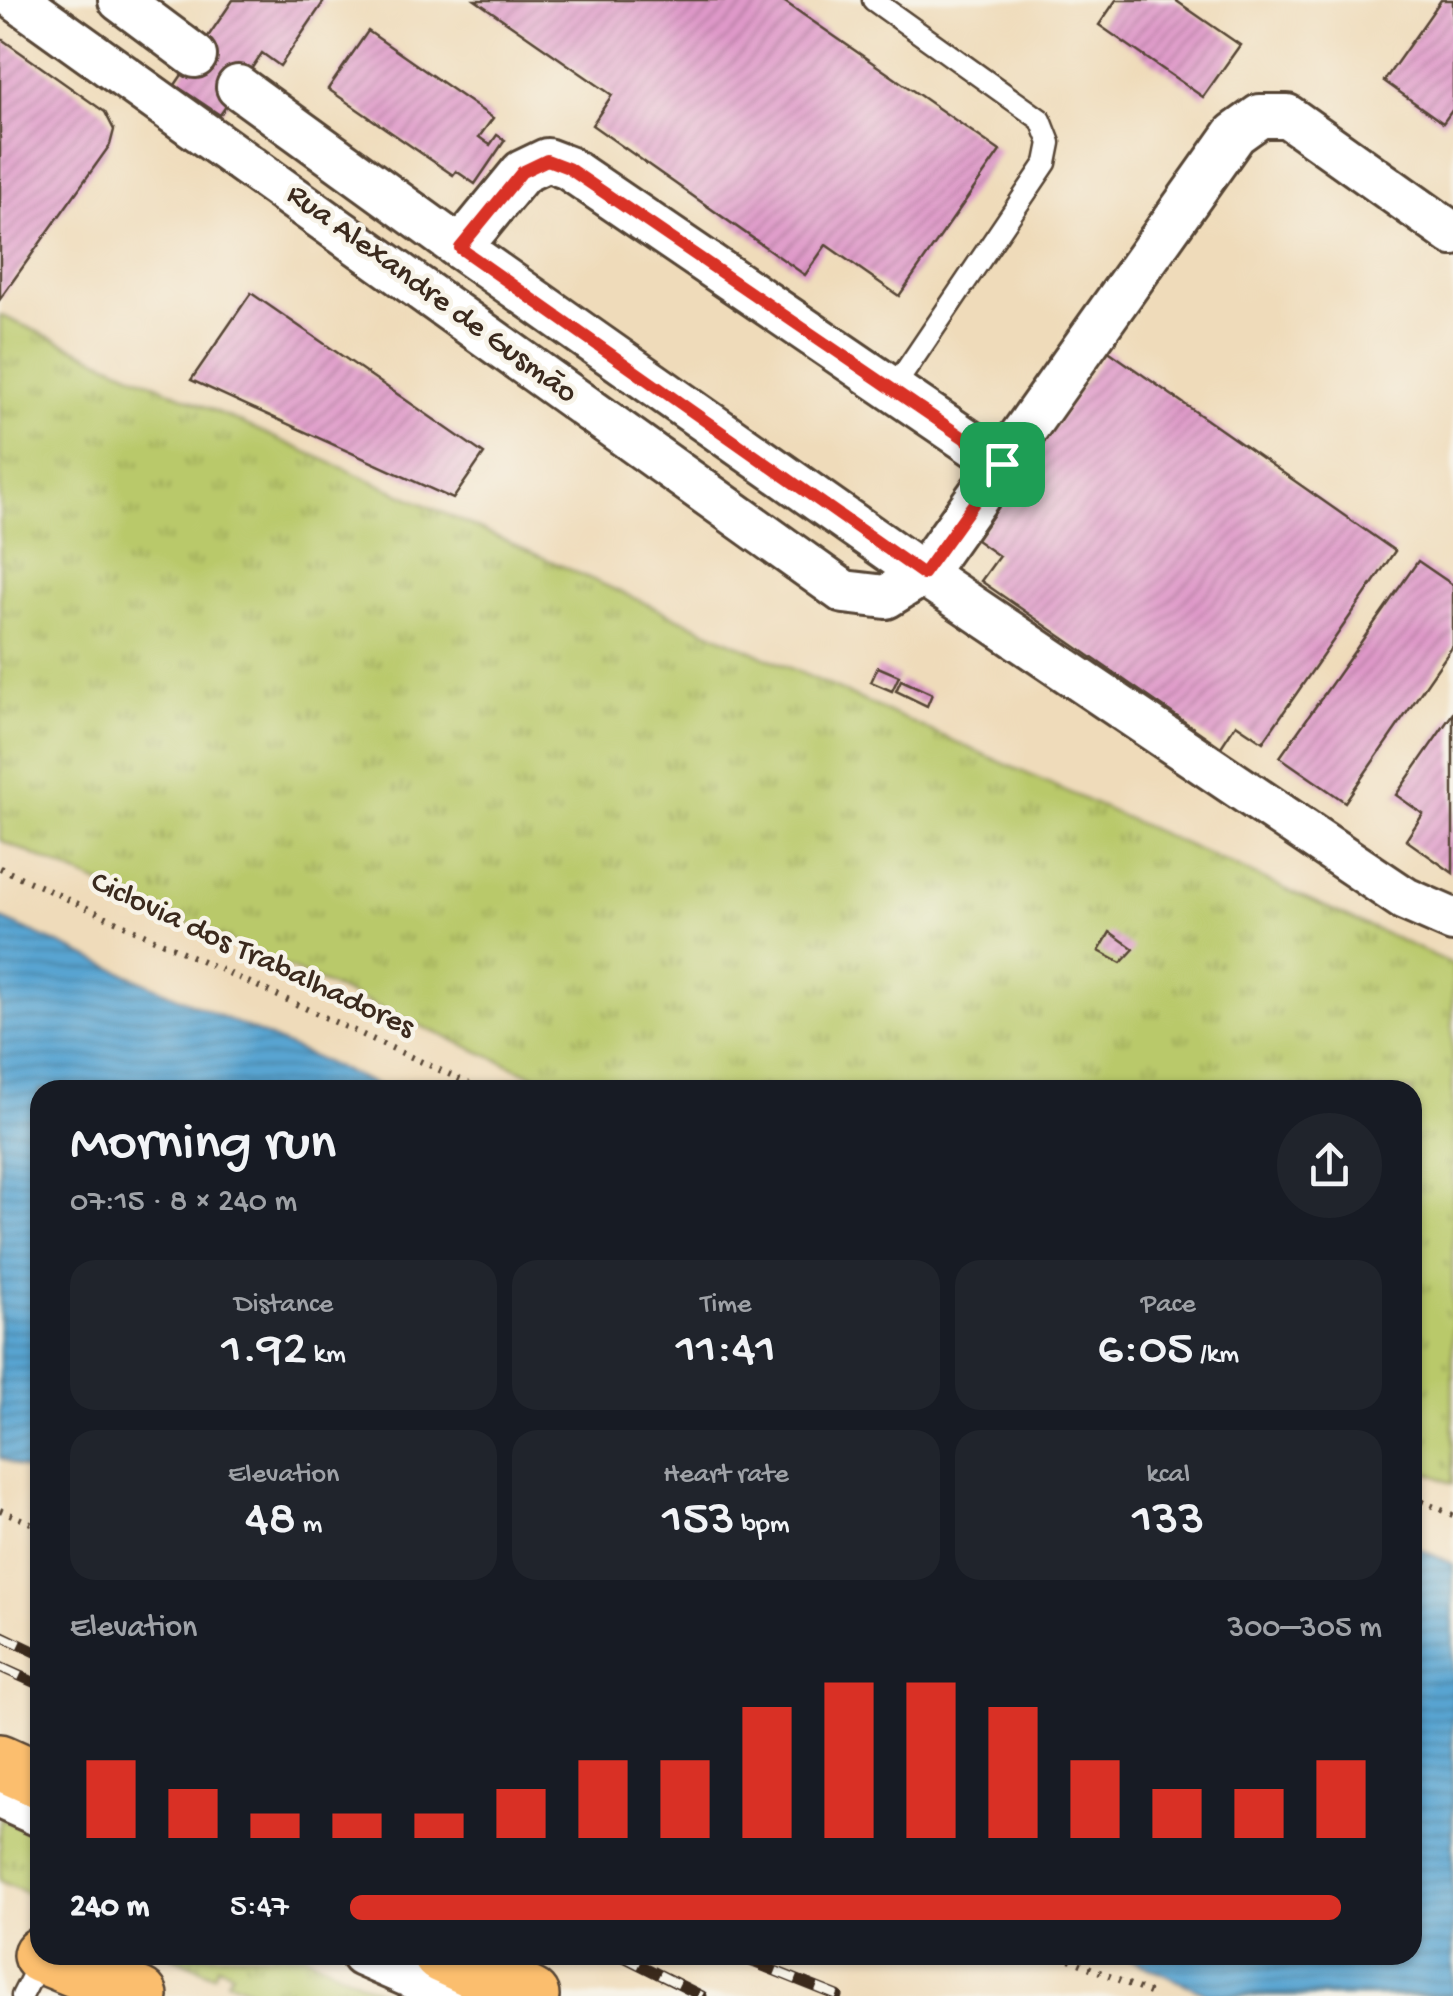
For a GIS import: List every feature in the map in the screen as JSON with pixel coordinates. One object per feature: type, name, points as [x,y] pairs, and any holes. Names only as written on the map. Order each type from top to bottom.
[{"type":"highway","points":[[0,1762],[30,1776]]},
{"type":"highway","points":[[0,1938],[30,1950]]},
{"type":"highway","points":[[66,1965],[140,1996]]},
{"type":"highway","points":[[463,1965],[531,1996]]},
{"type":"street","name":"Rua Alexandre de Gusmão","points":[[17,0],[844,592],[886,596],[923,574]]},
{"type":"street","points":[[76,40],[104,0]]},
{"type":"street","points":[[120,0],[195,56]]},
{"type":"street","points":[[238,88],[923,574],[1405,899],[1453,920]]},
{"type":"street","points":[[923,574],[1235,134],[1260,116],[1287,116],[1453,234]]},
{"type":"street","points":[[460,248],[522,172],[547,160],[568,168],[1002,464]]},
{"type":"street","points":[[0,1797],[30,1810]]},
{"type":"street","points":[[385,1965],[456,1996]]},
{"type":"lane","points":[[873,0],[1041,120],[1050,143],[1046,163],[893,389]]},
{"type":"lane","points":[[22,1996],[37,1965]]},
{"type":"path","name":"Ciclovia dos Trabalhadores","points":[[0,868],[462,1080]]},
{"type":"path","points":[[1422,1501],[1453,1515]]},
{"type":"path","points":[[0,1510],[30,1523]]},
{"type":"path","points":[[1083,1965],[1156,1996]]},
{"type":"green space","points":[[0,315],[1453,964],[1453,1484],[1422,1470],[1422,1080],[543,1080],[0,840]]},
{"type":"green space","points":[[0,1818],[30,1832],[30,1894],[0,1881]]},
{"type":"green space","points":[[192,1965],[325,1965],[389,1996],[264,1996],[227,1980],[232,1972],[218,1966],[214,1975]]},
{"type":"water","points":[[0,918],[364,1080],[30,1080],[30,1472],[0,1458]]},
{"type":"water","points":[[1422,1550],[1453,1564],[1453,1996],[1212,1996],[1142,1965],[1422,1965]]},
{"type":"building","points":[[233,0],[325,0],[280,66],[262,53],[220,115],[175,85]]},
{"type":"building","points":[[475,0],[782,0],[1000,151],[899,296],[826,245],[805,275],[592,125],[612,95]]},
{"type":"building","points":[[1116,0],[1175,0],[1240,45],[1203,97],[1099,25]]},
{"type":"building","points":[[1441,0],[1453,0],[1453,109],[1443,123],[1384,81]]},
{"type":"building","points":[[368,31],[493,118],[479,137],[490,145],[497,135],[505,140],[475,184],[456,171],[453,175],[328,89]]},
{"type":"building","points":[[0,38],[105,112],[114,130],[110,145],[0,299]]},
{"type":"building","points":[[251,293],[484,454],[453,499],[191,380]]},
{"type":"building","points":[[1107,350],[1395,551],[1263,742],[1236,724],[1221,747],[981,581],[999,556],[976,540]]},
{"type":"building","points":[[1418,561],[1453,585],[1453,646],[1345,802],[1280,757]]},
{"type":"building","points":[[878,667],[899,676],[892,691],[871,682]]},
{"type":"building","points":[[901,680],[932,694],[927,706],[896,691]]},
{"type":"building","points":[[1453,713],[1453,873],[1406,840],[1423,814],[1396,795]]},
{"type":"building","points":[[1110,932],[1134,949],[1121,963],[1099,951]]},
{"type":"railway","points":[[0,1635],[30,1649]]},
{"type":"railway","points":[[0,1667],[30,1680]]},
{"type":"railway","points":[[640,1965],[702,1996]]},
{"type":"railway","points":[[760,1965],[838,1996]]},
{"type":"route","points":[[547,160],[568,168],[1002,464],[923,574],[460,248],[522,172],[547,160]]}]
